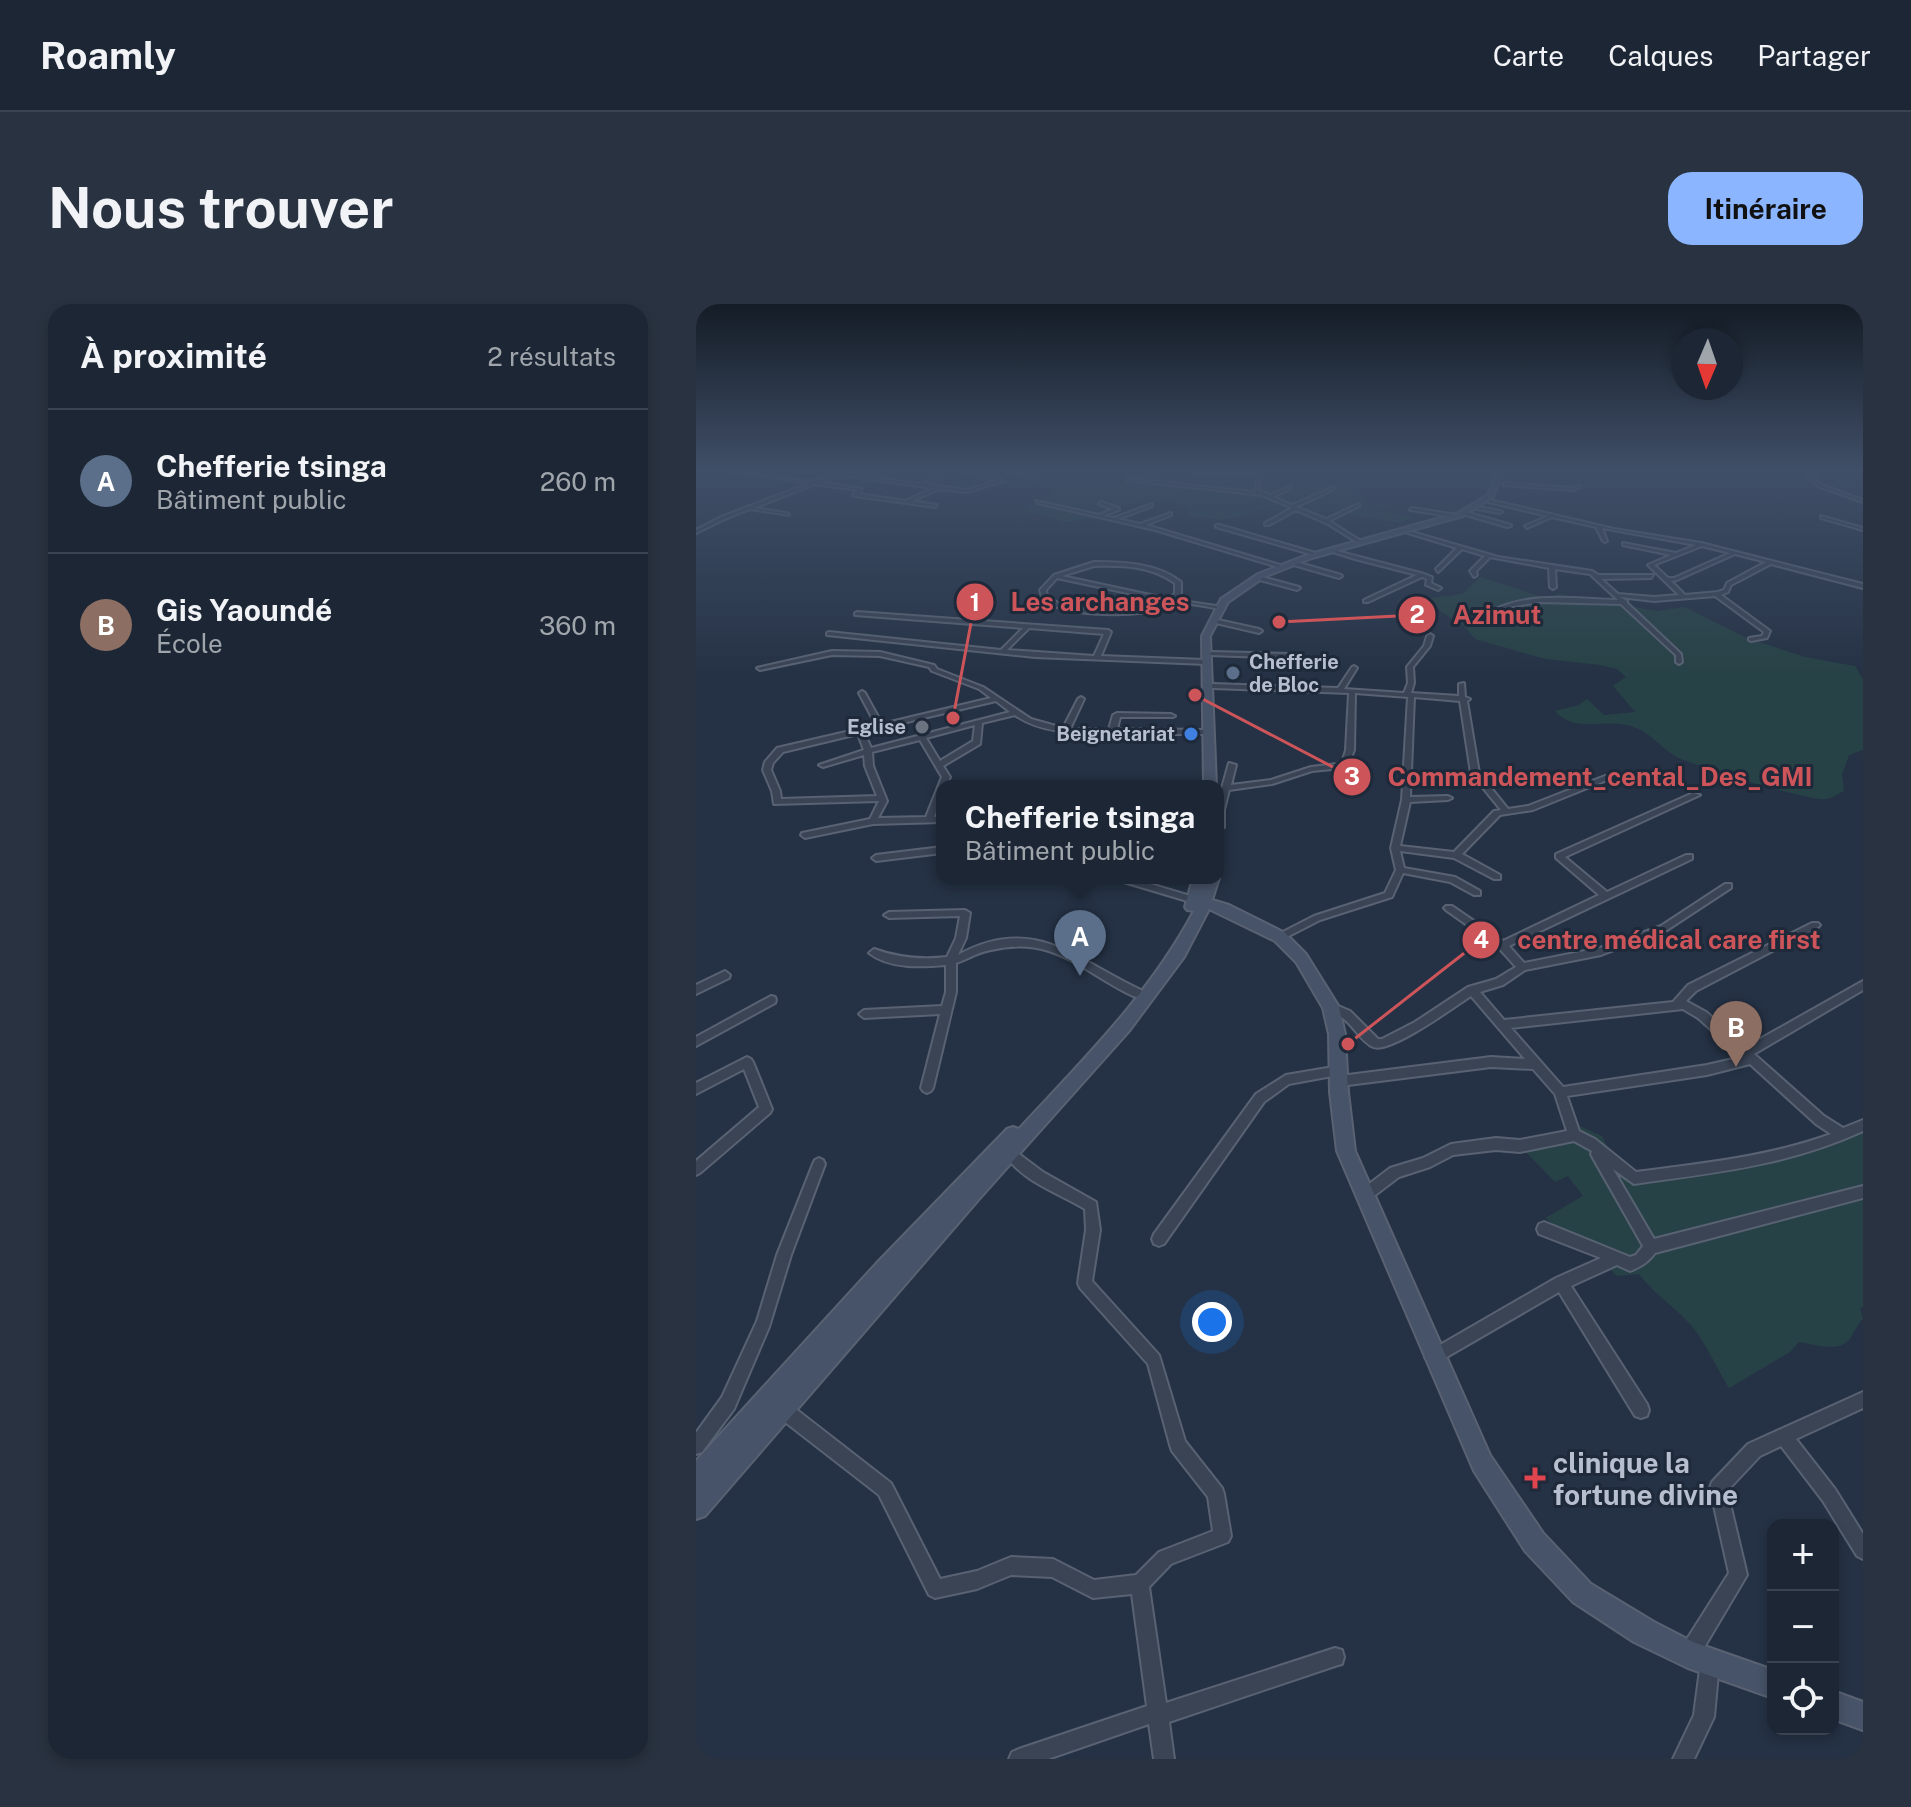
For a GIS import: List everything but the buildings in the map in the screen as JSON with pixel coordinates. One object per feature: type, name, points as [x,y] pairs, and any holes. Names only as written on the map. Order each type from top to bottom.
[{"type":"main road","points":[[1210,780],[1206,662],[1208,626],[1220,607],[1243,586],[1280,566],[1376,539]]},
{"type":"main road","points":[[1220,780],[1212,654],[1218,622],[1239,594],[1262,579],[1335,551],[1385,539]]},
{"type":"main road","points":[[1207,901],[1280,937],[1301,958],[1331,1007],[1346,1151],[1433,1357],[1482,1463],[1534,1542],[1582,1593],[1644,1632],[1688,1654],[1767,1682]]},
{"type":"main road","points":[[696,1479],[883,1271],[1049,1097],[1137,993],[1207,901]]},
{"type":"main road","points":[[696,1507],[1123,1027],[1179,953],[1207,901]]},
{"type":"main road","points":[[1839,1707],[1863,1716]]},
{"type":"street","points":[[1188,539],[1280,566]]},
{"type":"street","points":[[1263,539],[1316,554]]},
{"type":"street","points":[[1355,539],[1362,543]]},
{"type":"street","points":[[1431,539],[1489,555],[1598,577],[1651,576]]},
{"type":"street","points":[[1672,539],[1863,586]]},
{"type":"street","points":[[1625,544],[1677,555]]},
{"type":"street","points":[[1684,597],[1651,565],[1701,544]]},
{"type":"street","points":[[1438,570],[1461,547]]},
{"type":"street","points":[[1335,551],[1366,563],[1401,567],[1430,578],[1428,584],[1438,588]]},
{"type":"street","points":[[1665,580],[1675,579],[1734,553]]},
{"type":"street","points":[[1474,575],[1473,571],[1489,555]]},
{"type":"street","points":[[1619,595],[1643,599],[1717,595],[1723,593],[1729,584],[1770,562]]},
{"type":"street","points":[[1094,564],[1135,566],[1178,582],[1178,593],[1171,601],[1148,610],[1122,612],[1050,603],[1043,590],[1056,576],[1094,564]]},
{"type":"street","points":[[1296,564],[1339,576]]},
{"type":"street","points":[[1552,567],[1553,587]]},
{"type":"street","points":[[1366,601],[1422,575]]},
{"type":"street","points":[[1056,576],[1171,601],[1220,607]]},
{"type":"street","points":[[1598,577],[1679,655],[1679,662]]},
{"type":"street","points":[[1262,579],[1297,588]]},
{"type":"street","points":[[1717,595],[1767,631],[1765,637],[1751,639]]},
{"type":"street","points":[[1493,612],[1506,605],[1544,602],[1625,602]]},
{"type":"street","points":[[857,614],[1108,632],[1097,657]]},
{"type":"street","points":[[1218,622],[1259,631]]},
{"type":"street","points":[[1002,652],[1027,627]]},
{"type":"street","points":[[829,634],[1002,652],[1206,662]]},
{"type":"street","points":[[1280,937],[1317,918],[1389,895],[1400,870],[1396,848],[1406,800],[1410,667],[1427,646],[1430,636]]},
{"type":"street","points":[[760,668],[832,653],[880,654],[932,666],[934,670],[981,688],[1028,721],[1065,731],[1208,732]]},
{"type":"street","points":[[1212,654],[1291,656]]},
{"type":"street","points":[[1340,690],[1354,668]]},
{"type":"street","points":[[1462,684],[1475,773],[1505,810]]},
{"type":"street","points":[[1213,686],[1340,690],[1464,699]]},
{"type":"street","points":[[1224,788],[1272,782],[1311,769],[1339,766],[1346,761],[1350,750],[1352,691]]},
{"type":"street","points":[[862,693],[880,727]]},
{"type":"street","points":[[881,798],[777,802],[767,770],[780,750],[997,699]]},
{"type":"street","points":[[1065,731],[1081,699]]},
{"type":"street","points":[[823,765],[1014,713]]},
{"type":"street","points":[[1112,733],[1117,715],[1171,716]]},
{"type":"street","points":[[941,764],[977,742],[979,722]]},
{"type":"street","points":[[860,731],[883,801],[873,821]]},
{"type":"street","points":[[922,737],[941,764],[945,780]]},
{"type":"street","points":[[1224,782],[1232,765]]},
{"type":"street","points":[[1456,855],[1493,815],[1505,810],[1530,808],[1608,778]]},
{"type":"street","points":[[1607,897],[1559,856],[1696,795]]},
{"type":"street","points":[[1406,800],[1448,798]]},
{"type":"street","points":[[929,820],[936,802]]},
{"type":"street","points":[[805,835],[873,821],[936,819]]},
{"type":"street","points":[[1396,848],[1456,855],[1497,877]]},
{"type":"street","points":[[876,858],[936,851]]},
{"type":"street","points":[[1502,945],[1689,857]]},
{"type":"street","points":[[1400,870],[1452,879],[1477,893]]},
{"type":"street","points":[[1143,884],[1207,901]]},
{"type":"street","points":[[1331,1007],[1346,1014],[1375,1043],[1383,1044],[1419,1025],[1472,990],[1499,982],[1522,967],[1601,951],[1664,928],[1728,886]]},
{"type":"street","points":[[1449,908],[1502,945],[1522,967]]},
{"type":"street","points":[[889,915],[965,913],[961,938],[951,960],[951,992],[927,1088]]},
{"type":"street","points":[[1677,1004],[1692,988],[1815,925]]},
{"type":"street","points":[[874,953],[890,961],[951,960],[975,950],[1016,941],[1040,943],[1058,949],[1111,982],[1137,993]]},
{"type":"street","points":[[696,990],[725,975]]},
{"type":"street","points":[[1560,1092],[1693,1072],[1749,1056],[1863,985]]},
{"type":"street","points":[[1472,990],[1560,1092],[1578,1136],[1605,1168],[1651,1247]]},
{"type":"street","points":[[696,1042],[771,1000]]},
{"type":"street","points":[[1504,1024],[1677,1004],[1702,1015],[1820,1120],[1842,1134]]},
{"type":"street","points":[[864,1014],[946,1010]]},
{"type":"street","points":[[696,1089],[747,1062],[766,1109],[696,1169]]},
{"type":"street","points":[[1159,1239],[1260,1098],[1286,1080],[1491,1062],[1533,1064]]},
{"type":"street","points":[[1365,1195],[1395,1172],[1426,1163],[1451,1150],[1496,1144],[1520,1146],[1578,1136],[1592,1142],[1618,1168],[1634,1178],[1756,1162],[1832,1141],[1863,1125]]},
{"type":"street","points":[[782,1409],[885,1489],[935,1589],[977,1580],[1011,1566],[1053,1568],[1093,1589],[1140,1584],[1165,1558],[1222,1536],[1216,1494],[1178,1445],[1154,1360],[1085,1283],[1093,1230],[1091,1206],[1057,1183],[1025,1170],[1011,1154]]},
{"type":"street","points":[[696,1446],[728,1403],[764,1322],[784,1255],[819,1164]]},
{"type":"street","points":[[1544,1229],[1630,1264],[1641,1260],[1651,1247],[1863,1192]]},
{"type":"street","points":[[1433,1357],[1561,1283],[1617,1258]]},
{"type":"street","points":[[1561,1283],[1641,1410]]},
{"type":"street","points":[[1688,1654],[1738,1575],[1718,1488],[1754,1450],[1804,1424],[1863,1400]]},
{"type":"street","points":[[1784,1437],[1829,1495],[1863,1550]]},
{"type":"street","points":[[1140,1584],[1164,1759]]},
{"type":"street","points":[[1019,1759],[1335,1657]]},
{"type":"street","points":[[1683,1759],[1704,1717],[1710,1662]]},
{"type":"green space","points":[[1480,577],[1543,597],[1560,594],[1657,611],[1685,607],[1747,638],[1805,657],[1855,666],[1863,679],[1863,750],[1849,755],[1842,775],[1844,791],[1827,799],[1777,789],[1688,762],[1631,726],[1581,724],[1563,718],[1555,711],[1579,705],[1587,699],[1604,715],[1635,712],[1613,686],[1626,677],[1617,669],[1545,659],[1475,639],[1463,625],[1441,612],[1429,598],[1462,594]]},
{"type":"green space","points":[[1577,1125],[1602,1136],[1618,1168],[1634,1178],[1756,1162],[1863,1125],[1863,1307],[1860,1308],[1863,1319],[1849,1340],[1832,1347],[1799,1342],[1790,1352],[1729,1388],[1691,1325],[1639,1274],[1617,1276],[1594,1253],[1545,1218],[1583,1196],[1568,1176],[1555,1182],[1520,1146]]},
{"type":"place","name":"Azimut","points":[[1279,622]]},
{"type":"place","name":"Chefferie de Bloc","points":[[1233,673]]},
{"type":"place","name":"Commandement_cental_Des_GMI","points":[[1195,695]]},
{"type":"place","name":"Les archanges","points":[[953,718]]},
{"type":"place","name":"Eglise","points":[[922,727]]},
{"type":"place","name":"Beignetariat","points":[[1191,734]]},
{"type":"place","name":"Chefferie tsinga","points":[[1080,976]]},
{"type":"place","name":"centre médical care first","points":[[1348,1044]]},
{"type":"place","name":"Gis Yaoundé","points":[[1736,1067]]},
{"type":"place","name":"clinique la fortune divine","points":[[1535,1478]]}]
